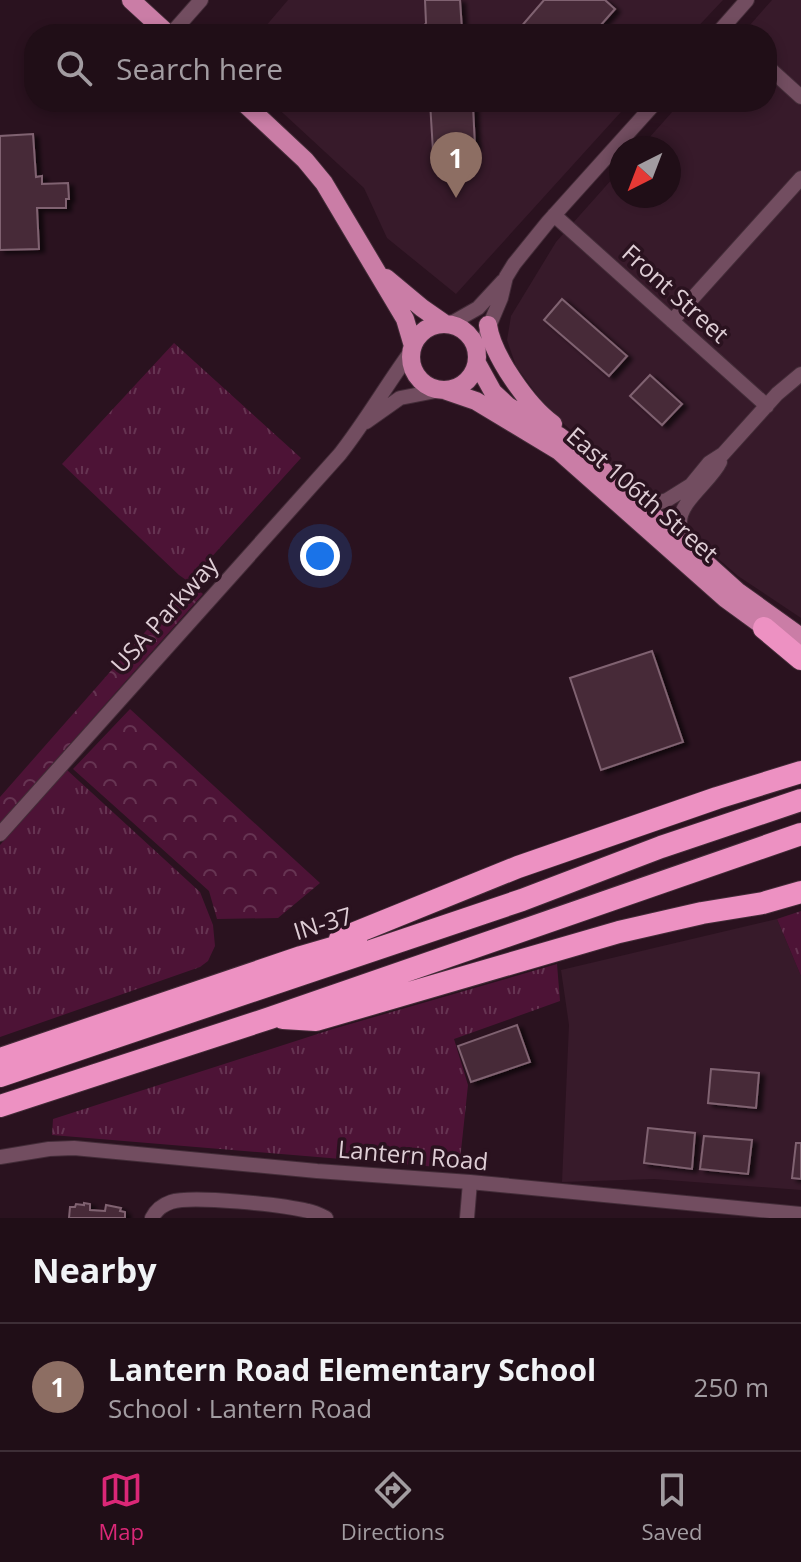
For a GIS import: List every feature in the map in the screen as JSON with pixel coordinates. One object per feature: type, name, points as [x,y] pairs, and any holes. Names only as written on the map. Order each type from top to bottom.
[{"type":"highway","points":[[764,628],[801,659]]},
{"type":"highway","points":[[717,798],[801,765]]},
{"type":"highway","points":[[301,957],[518,867],[801,772]]},
{"type":"highway","points":[[0,1076],[522,900],[661,847],[801,800]]},
{"type":"highway","points":[[0,1106],[270,1018],[801,834]]},
{"type":"highway","name":"IN-37","points":[[0,1059],[614,852],[661,847]]},
{"type":"highway","points":[[270,1018],[316,1020],[619,932],[763,903],[801,892]]},
{"type":"main road","points":[[131,0],[159,24]]},
{"type":"main road","points":[[254,112],[315,170],[332,194],[372,265],[405,319],[412,348],[411,361],[417,377],[430,387],[442,390],[465,383],[473,374],[477,359],[474,344],[468,335],[422,308],[372,265]]},
{"type":"main road","points":[[412,348],[428,328],[447,324]]},
{"type":"main road","points":[[488,325],[492,344],[528,399],[549,421],[579,442],[589,458]]},
{"type":"main road","name":"East 106th Street","points":[[477,359],[493,392],[508,406],[589,458],[737,591],[801,637]]},
{"type":"main road","name":"East 106th Street","points":[[442,390],[476,401],[559,451],[726,599],[801,652]]},
{"type":"street","points":[[179,24],[201,0]]},
{"type":"street","points":[[726,24],[747,0]]},
{"type":"street","points":[[777,75],[801,97]]},
{"type":"street","points":[[447,324],[478,308],[554,215],[647,112]]},
{"type":"street","points":[[672,321],[801,178]]},
{"type":"street","name":"Front Street","points":[[554,215],[767,406]]},
{"type":"street","points":[[477,359],[506,277]]},
{"type":"street","name":"USA Parkway","points":[[0,834],[340,454],[412,348]]},
{"type":"street","points":[[644,507],[667,500],[691,485],[777,394],[801,374]]},
{"type":"street","name":"USA Parkway","points":[[362,425],[400,398],[442,390]]},
{"type":"street","points":[[683,542],[680,524],[682,511],[718,466],[723,454]]},
{"type":"street","name":"Lantern Road","points":[[0,1157],[74,1148],[801,1214]]},
{"type":"street","name":"Lantern Road","points":[[0,1168],[22,1154]]},
{"type":"street","points":[[467,1218],[470,1182]]},
{"type":"street","points":[[155,1214],[171,1202],[195,1199],[282,1206],[326,1218]]},
{"type":"shaded area","points":[[288,0],[723,0],[700,24],[268,24]]},
{"type":"shaded area","points":[[772,0],[801,0],[801,618],[738,576],[565,425],[540,399],[516,366],[507,340],[511,316],[556,242],[609,182],[609,208],[681,208],[681,136],[651,136],[672,112],[777,112],[777,24],[751,24]]},
{"type":"shaded area","points":[[282,112],[621,112],[456,294],[387,238],[364,188]]},
{"type":"shaded area","points":[[777,919],[801,976],[801,1190],[654,1179],[562,1182],[569,1025],[561,970]]},
{"type":"green space","points":[[174,343],[301,458],[189,582],[62,464]]},
{"type":"green space","points":[[189,582],[203,594],[0,823],[0,797]]},
{"type":"green space","points":[[130,709],[320,883],[278,918],[217,919],[209,891],[73,769]]},
{"type":"green space","points":[[67,770],[200,892],[213,925],[215,946],[208,961],[200,967],[0,1037],[0,845]]},
{"type":"green space","points":[[801,911],[801,976],[777,919]]},
{"type":"green space","points":[[557,964],[560,1001],[454,1039],[468,1085],[460,1160],[438,1167],[52,1135],[53,1119],[333,1029]]},
{"type":"building","points":[[425,0],[460,0],[462,24],[426,23]]},
{"type":"building","points":[[544,0],[605,0],[615,9],[602,24],[523,24]]},
{"type":"building","points":[[431,112],[473,112],[475,147],[453,150],[454,155],[448,155],[448,150],[433,151]]},
{"type":"building","points":[[33,134],[36,177],[42,176],[42,184],[68,183],[69,199],[66,199],[66,208],[37,208],[39,249],[0,250],[0,136]]},
{"type":"building","points":[[562,299],[627,356],[609,376],[544,320]]},
{"type":"building","points":[[650,375],[682,404],[662,425],[630,396]]},
{"type":"building","points":[[652,651],[683,742],[601,770],[570,678]]},
{"type":"building","points":[[517,1025],[530,1062],[471,1082],[458,1046]]},
{"type":"building","points":[[711,1069],[759,1073],[756,1108],[708,1103]]},
{"type":"building","points":[[648,1128],[695,1133],[692,1169],[644,1163]]},
{"type":"building","points":[[704,1136],[752,1140],[748,1174],[700,1169]]},
{"type":"building","points":[[796,1143],[801,1143],[801,1179],[792,1178]]},
{"type":"building","points":[[90,1204],[90,1210],[105,1211],[106,1205],[121,1208],[125,1218],[69,1218],[70,1207]]},
{"type":"place","name":"Lantern Road Elementary School","points":[[456,198]]}]
